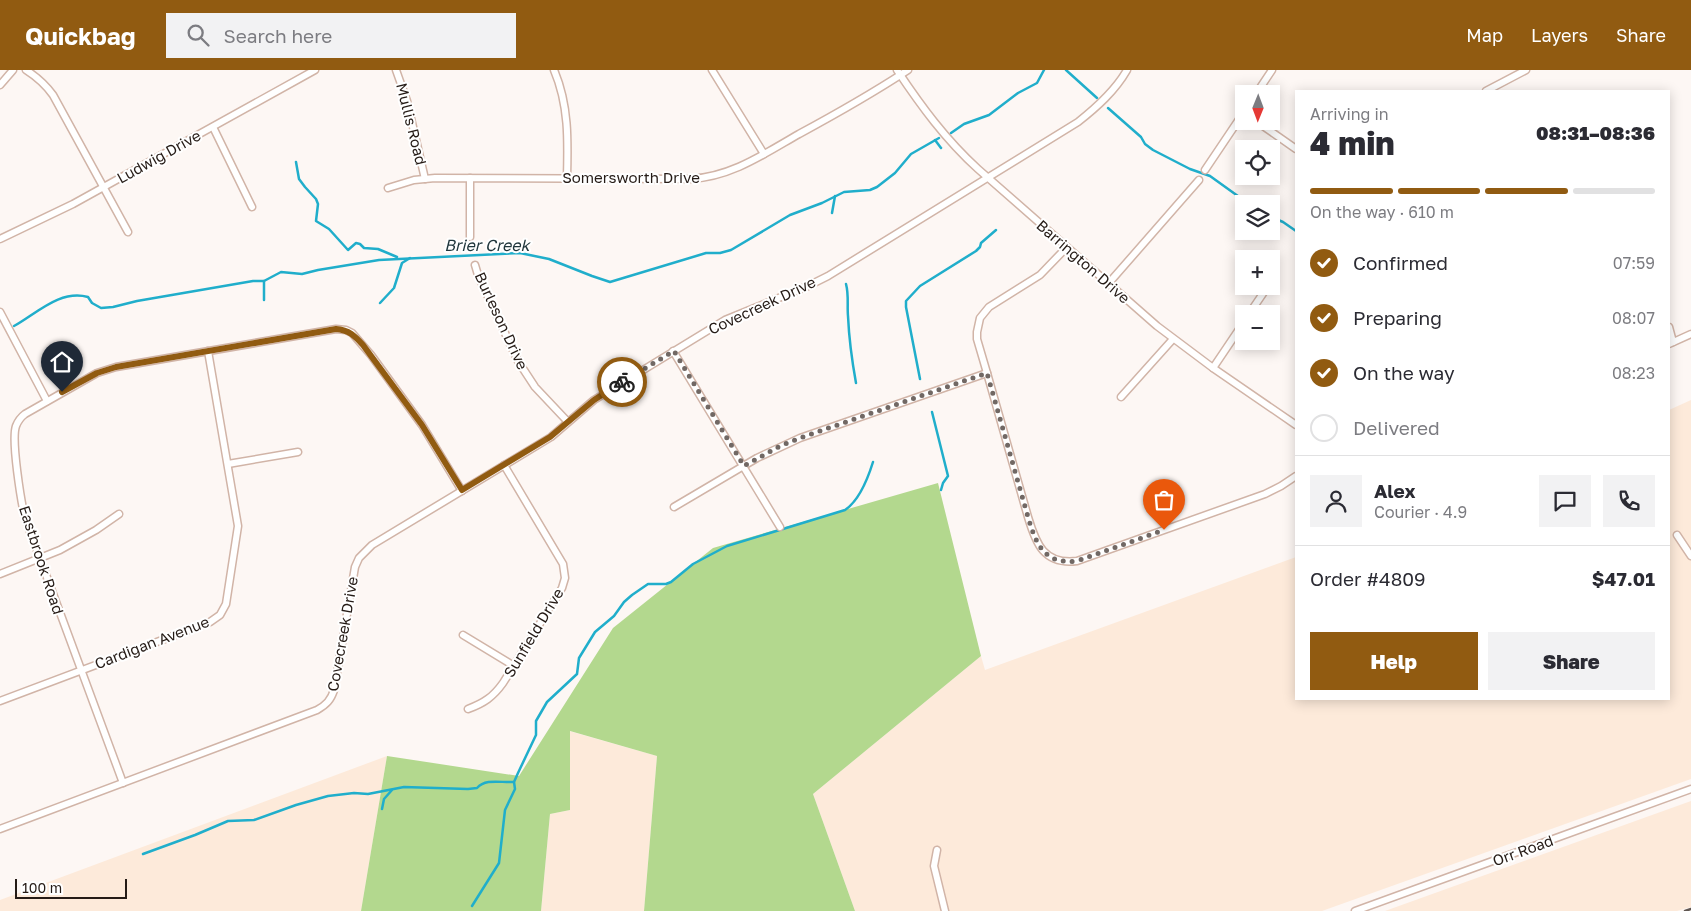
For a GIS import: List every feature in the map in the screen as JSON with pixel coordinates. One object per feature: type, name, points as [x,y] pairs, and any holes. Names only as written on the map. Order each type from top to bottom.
[{"type":"street","points":[[0,85],[13,70]]},
{"type":"street","points":[[26,70],[45,84],[53,95],[128,232]]},
{"type":"street","name":"Ludwig Drive","points":[[0,240],[104,188],[315,70]]},
{"type":"street","name":"Mullis Road","points":[[396,70],[407,101],[425,179]]},
{"type":"street","points":[[554,70],[562,89],[566,111],[567,178]]},
{"type":"street","points":[[712,70],[764,154]]},
{"type":"street","name":"Somersworth Drive","points":[[388,188],[405,182],[425,179],[698,178],[728,172],[828,119],[899,73],[908,70]]},
{"type":"street","name":"Covecreek Drive","points":[[0,829],[324,706],[332,697],[334,690],[352,576],[359,558],[372,545],[550,437],[594,400],[725,320],[828,276],[1078,122],[1112,91],[1127,70]]},
{"type":"street","points":[[1262,85],[1272,70]]},
{"type":"street","points":[[1488,90],[1526,70]]},
{"type":"street","name":"Barrington Drive","points":[[899,73],[945,136],[988,178],[1108,284],[1173,338],[1212,368],[1295,424]]},
{"type":"street","points":[[1205,170],[1235,126]]},
{"type":"street","points":[[213,127],[252,207]]},
{"type":"street","points":[[1269,130],[1295,148]]},
{"type":"street","points":[[470,178],[470,237]]},
{"type":"street","points":[[1108,284],[1199,180]]},
{"type":"street","points":[[1067,247],[1040,275],[989,307],[983,314],[977,332],[1035,540],[1040,549],[1057,560],[1066,562],[1077,561],[1265,494],[1295,477]]},
{"type":"street","name":"Burleson Drive","points":[[476,265],[482,283],[526,375],[568,422]]},
{"type":"street","points":[[0,312],[47,401]]},
{"type":"street","name":"Eastbrook Road","points":[[123,783],[25,518],[21,500],[15,432],[20,419],[25,414],[104,370],[336,329],[346,330],[352,333],[371,355],[422,425],[462,490]]},
{"type":"street","points":[[1671,343],[1691,334]]},
{"type":"street","points":[[1212,368],[1235,335]]},
{"type":"street","points":[[1122,398],[1173,338]]},
{"type":"street","name":"Cardigan Avenue","points":[[0,701],[210,622],[223,611],[226,604],[238,526],[208,351]]},
{"type":"street","points":[[674,351],[780,527]]},
{"type":"street","points":[[674,507],[780,446],[987,373]]},
{"type":"street","points":[[228,464],[298,452]]},
{"type":"street","name":"Sunfield Drive","points":[[468,709],[485,702],[496,693],[562,588],[565,578],[563,564],[504,465]]},
{"type":"street","points":[[0,574],[72,544],[119,514]]},
{"type":"street","points":[[1676,534],[1691,556]]},
{"type":"street","points":[[463,635],[514,666]]},
{"type":"street","name":"Orr Road","points":[[1354,911],[1691,789]]},
{"type":"street","points":[[937,850],[934,866],[945,911]]},
{"type":"shaded area","points":[[1691,400],[1691,779],[1322,911],[855,911],[813,794],[981,656],[985,670],[1295,557],[1295,700],[1670,700],[1670,410]]},
{"type":"shaded area","points":[[569,731],[657,756],[644,911],[541,911],[550,814],[570,810]]},
{"type":"shaded area","points":[[387,756],[361,911],[0,911],[0,900]]},
{"type":"shaded area","points":[[1691,801],[1691,907],[1677,911],[1385,911]]},
{"type":"green space","points":[[938,483],[981,656],[813,794],[855,911],[644,911],[657,756],[570,731],[570,810],[550,814],[541,911],[361,911],[387,756],[519,776],[613,628],[713,548]]},
{"type":"waterway","name":"Brier Creek","points":[[951,133],[964,124],[989,115],[1018,93],[1037,83],[1044,70]]},
{"type":"waterway","points":[[1066,70],[1097,98]]},
{"type":"waterway","points":[[1108,108],[1153,150],[1190,169],[1210,176],[1236,195]]},
{"type":"waterway","name":"Brier Creek","points":[[14,326],[49,304],[68,296],[88,297],[92,303],[101,308],[113,307],[137,301],[253,281],[264,281],[281,272],[302,274],[379,260],[520,253],[549,259],[610,282],[706,253],[720,253],[731,250],[790,215],[844,192],[870,190],[877,187],[895,173],[911,154],[939,138]]},
{"type":"waterway","points":[[935,140],[941,148]]},
{"type":"waterway","points":[[296,162],[299,179],[318,204],[316,221],[329,229],[348,250],[356,243],[364,248],[378,249],[397,257]]},
{"type":"waterway","points":[[832,213],[835,196]]},
{"type":"waterway","points":[[1280,221],[1295,230]]},
{"type":"waterway","points":[[920,379],[906,301],[920,286],[976,251],[981,243],[996,230]]},
{"type":"waterway","points":[[380,303],[394,288],[402,263],[410,258]]},
{"type":"waterway","points":[[264,281],[264,300]]},
{"type":"waterway","points":[[846,284],[850,341],[856,383]]},
{"type":"waterway","points":[[932,412],[948,476],[941,490]]},
{"type":"waterway","points":[[472,906],[499,863],[505,810],[515,789],[514,782],[536,735],[536,721],[547,702],[577,674],[579,658],[595,632],[614,616],[624,602],[648,584],[666,584],[671,582],[693,564],[727,546],[845,510],[859,495],[873,462]]},
{"type":"waterway","points":[[143,854],[228,821],[254,820],[328,796],[354,793],[368,794],[404,787],[468,789],[477,788],[489,782],[514,782]]},
{"type":"waterway","points":[[382,809],[384,799],[392,790]]},
{"type":"railway","points":[[1685,911],[1691,909]]},
{"type":"way so far","points":[[622,382],[674,351],[744,466],[780,446],[800,438],[987,373],[1028,517],[1035,540],[1040,549],[1052,558],[1071,562],[1164,530]]},
{"type":"route","points":[[62,392],[97,373],[116,367],[336,329],[346,330],[352,333],[363,345],[412,411],[462,490],[550,437],[594,400],[622,382]]}]
